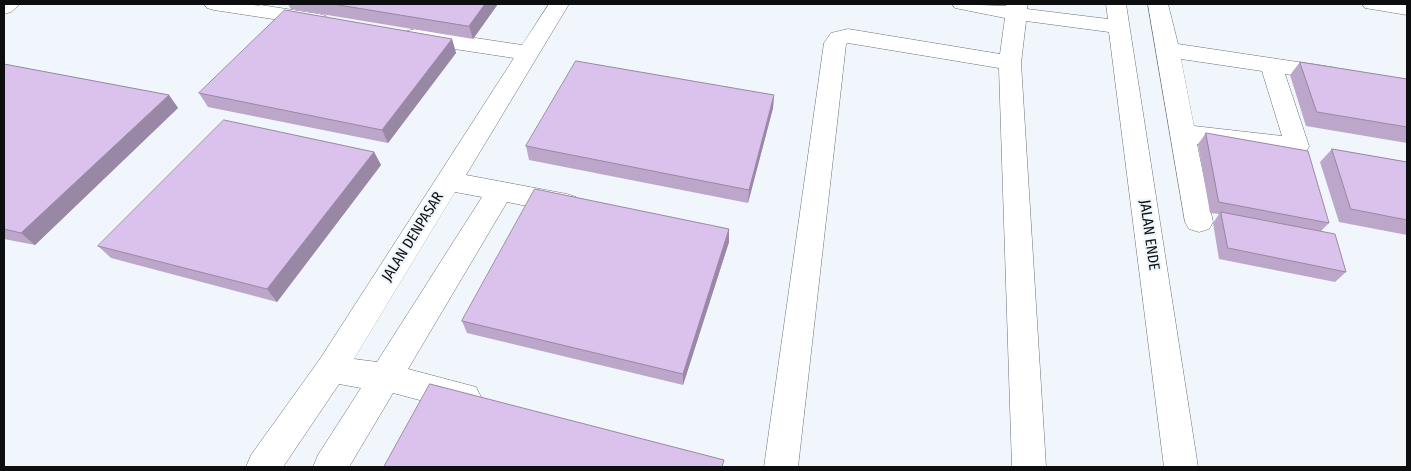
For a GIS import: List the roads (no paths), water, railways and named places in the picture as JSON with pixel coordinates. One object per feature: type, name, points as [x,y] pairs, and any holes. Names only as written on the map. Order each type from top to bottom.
[{"type":"lane","points":[[4,8],[10,4]]},
{"type":"lane","points":[[214,4],[341,24]]},
{"type":"lane","name":"JALAN DENPASAR","points":[[263,467],[332,369],[559,4]]},
{"type":"lane","points":[[962,4],[1118,15]]},
{"type":"lane","points":[[1158,4],[1169,50],[1181,133],[1199,222]]},
{"type":"lane","points":[[1372,4],[1407,9]]},
{"type":"lane","points":[[1018,9],[1010,63],[1029,467]]},
{"type":"lane","name":"JALAN ENDE","points":[[1118,15],[1181,467]]},
{"type":"lane","points":[[399,34],[527,54]]},
{"type":"lane","points":[[781,467],[835,43],[839,38],[848,36],[1010,63]]},
{"type":"lane","points":[[1169,50],[1349,77]]},
{"type":"lane","points":[[1181,133],[1297,146],[1271,65]]},
{"type":"lane","points":[[448,181],[588,208]]},
{"type":"lane","points":[[330,467],[500,191]]},
{"type":"lane","points":[[332,369],[384,377],[497,405]]}]
